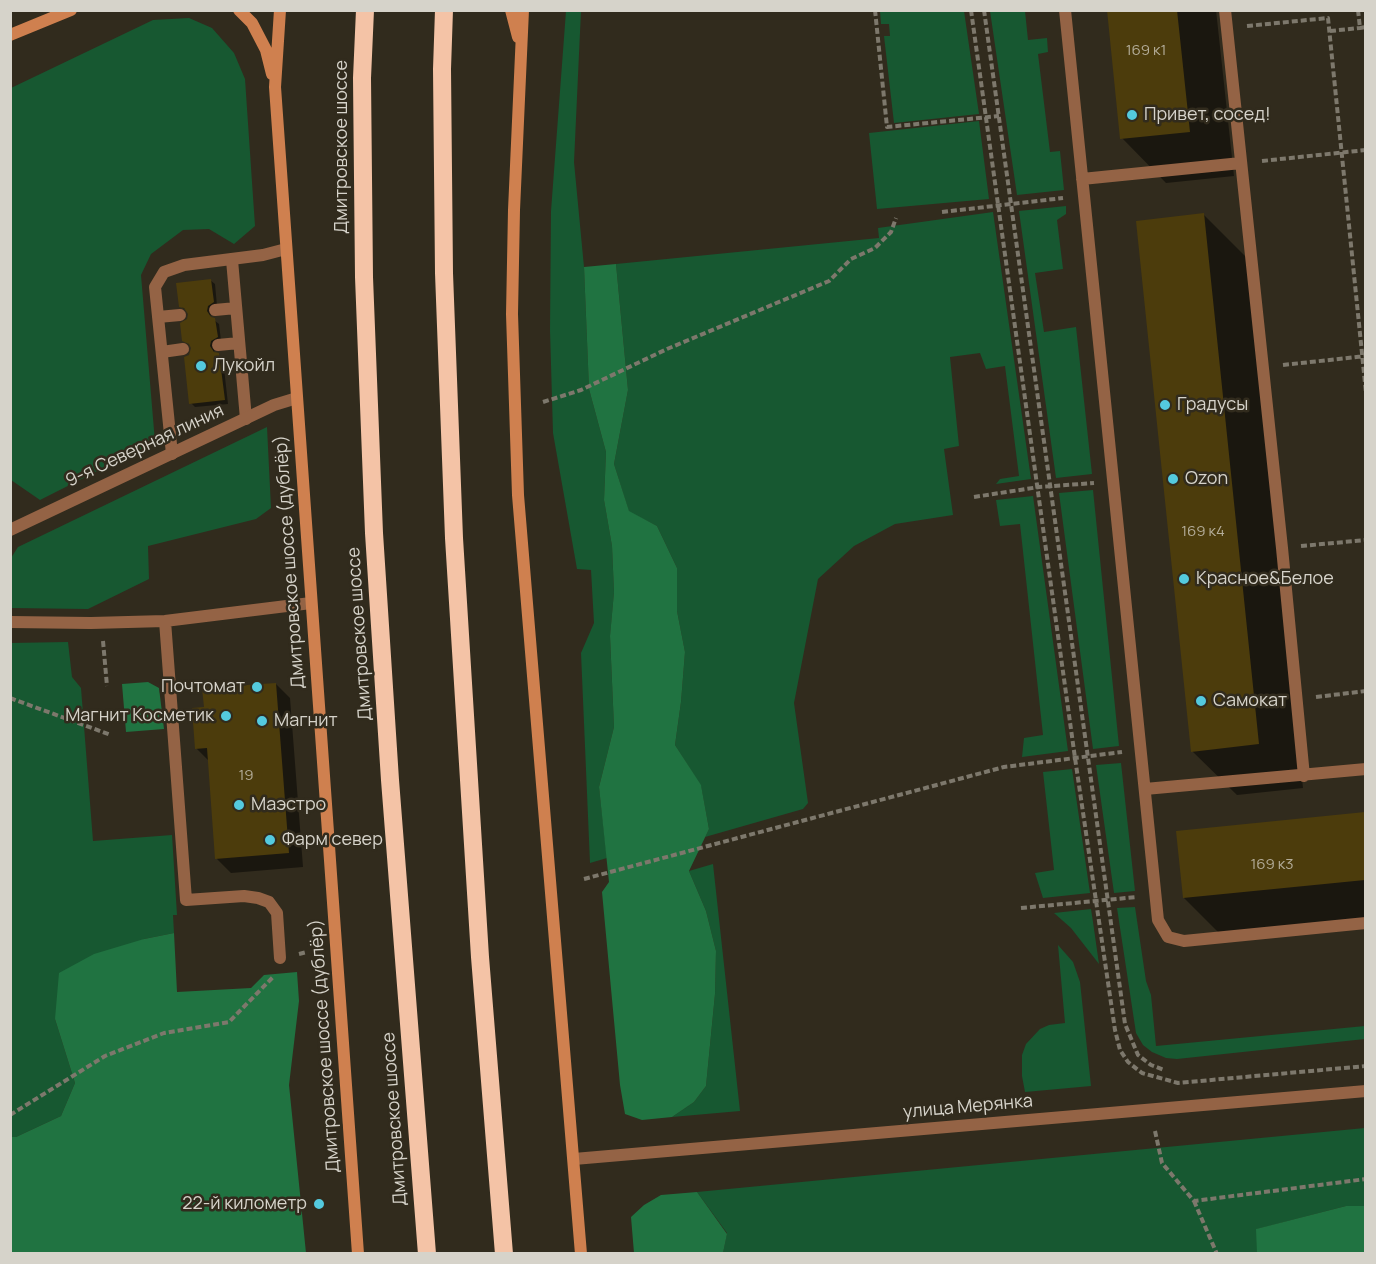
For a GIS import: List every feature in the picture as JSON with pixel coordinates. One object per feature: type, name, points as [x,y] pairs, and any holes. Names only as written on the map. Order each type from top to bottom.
[{"type":"highway","name":"Дмитровское шоссе","points":[[364,10],[362,78],[364,277],[374,533],[390,780],[427,1254]]},
{"type":"highway","points":[[444,10],[443,185],[448,408],[454,538],[480,957],[504,1254]]},
{"type":"street","points":[[10,36],[71,10]]},
{"type":"street","points":[[239,10],[252,23],[266,50],[275,87]]},
{"type":"street","name":"Дмитровское шоссе (дублёр)","points":[[280,10],[275,87],[358,1254]]},
{"type":"street","points":[[511,10],[520,47]]},
{"type":"street","points":[[523,10],[512,314],[518,495],[581,1254]]},
{"type":"street","points":[[1065,10],[1158,920],[1168,937],[1184,941],[1365,923]]},
{"type":"street","points":[[1225,10],[1304,776]]},
{"type":"street","points":[[1082,179],[1241,163]]},
{"type":"street","points":[[172,454],[155,287],[164,272],[184,265],[232,260],[286,249]]},
{"type":"street","points":[[232,260],[246,419]]},
{"type":"street","points":[[215,310],[236,308]]},
{"type":"street","points":[[158,317],[180,315]]},
{"type":"street","points":[[219,345],[239,343]]},
{"type":"street","points":[[162,352],[183,349]]},
{"type":"street","name":"9-я Северная линия","points":[[10,530],[274,405],[297,398]]},
{"type":"street","points":[[10,622],[165,621],[311,603]]},
{"type":"street","points":[[165,621],[186,900],[244,896],[269,902],[277,913],[280,958]]},
{"type":"street","points":[[1145,789],[1365,770]]},
{"type":"street","name":"улица Мерянка","points":[[574,1159],[1365,1091]]},
{"type":"path","points":[[874,10],[887,127],[999,116]]},
{"type":"path","points":[[970,10],[1039,488],[1075,758],[1115,1030],[1120,1050],[1128,1062],[1142,1073],[1178,1083],[1365,1066]]},
{"type":"path","points":[[984,10],[1125,1024],[1138,1055],[1151,1065],[1164,1070]]},
{"type":"path","points":[[1330,30],[1363,27],[1358,10]]},
{"type":"path","points":[[1227,28],[1328,18],[1364,356],[1365,393]]},
{"type":"path","points":[[1241,163],[1365,150]]},
{"type":"path","points":[[942,212],[1084,196]]},
{"type":"path","points":[[543,402],[581,390],[667,349],[829,281],[851,259],[875,249],[891,232],[896,218]]},
{"type":"path","points":[[1263,367],[1364,356]]},
{"type":"path","points":[[974,497],[1039,488],[1113,482]]},
{"type":"path","points":[[1282,548],[1365,540]]},
{"type":"path","points":[[101,623],[107,686]]},
{"type":"path","points":[[1297,699],[1365,692]]},
{"type":"path","points":[[10,698],[111,735]]},
{"type":"path","points":[[584,879],[1004,767],[1140,750]]},
{"type":"path","points":[[1021,908],[1155,895]]},
{"type":"path","points":[[10,1116],[105,1056],[164,1033],[229,1022],[276,974],[280,958]]},
{"type":"path","points":[[1155,1131],[1162,1163],[1194,1201],[1217,1254]]},
{"type":"path","points":[[1194,1201],[1365,1179]]},
{"type":"green space","points":[[566,11],[581,11],[574,162],[584,267],[589,389],[606,452],[604,500],[612,546],[614,592],[610,637],[614,727],[599,787],[607,858],[590,863],[581,653],[594,623],[591,570],[577,569],[553,433],[550,330],[551,211]]},
{"type":"green space","points":[[880,11],[964,11],[979,114],[894,123],[884,36],[890,36],[889,24],[881,24]]},
{"type":"green space","points":[[990,11],[1025,11],[1028,40],[1047,38],[1048,52],[1038,54],[1050,152],[1060,151],[1064,190],[1017,195]]},
{"type":"green space","points":[[189,18],[212,28],[234,53],[245,79],[255,226],[234,244],[209,229],[183,230],[151,254],[141,275],[155,442],[40,500],[11,480],[11,88],[153,20]]},
{"type":"green space","points":[[979,121],[989,199],[877,209],[869,133]]},
{"type":"green space","points":[[1066,206],[1066,214],[1057,220],[1063,269],[1035,273],[1044,332],[1076,327],[1092,474],[1056,478],[1019,211]]},
{"type":"green space","points":[[993,212],[1031,479],[996,484],[1000,479],[1019,476],[1005,366],[986,369],[980,353],[950,357],[959,446],[944,449],[953,515],[895,524],[854,546],[818,579],[794,703],[808,803],[803,809],[705,837],[709,829],[701,786],[675,745],[685,652],[677,611],[677,568],[657,526],[629,512],[614,464],[628,390],[616,264],[879,238],[878,228]]},
{"type":"green space","points":[[616,264],[628,390],[614,464],[629,511],[657,526],[677,568],[677,611],[685,652],[675,745],[701,785],[709,829],[689,871],[706,911],[716,951],[715,994],[706,1086],[694,1102],[672,1117],[642,1120],[625,1114],[620,1085],[602,892],[609,882],[599,787],[614,727],[610,636],[614,592],[612,546],[604,500],[606,452],[589,389],[584,267]]},
{"type":"green space","points":[[267,427],[271,508],[256,519],[148,546],[149,579],[88,609],[11,608],[11,558],[18,547]]},
{"type":"green space","points":[[1093,490],[1119,746],[1093,749],[1059,493]]},
{"type":"green space","points":[[1033,496],[1068,751],[1022,757],[1024,738],[1043,735],[1020,524],[1000,526],[996,500]]},
{"type":"green space","points":[[68,642],[72,677],[81,688],[93,841],[172,835],[177,915],[173,915],[174,933],[144,939],[55,1019],[75,1083],[61,1116],[16,1137],[11,1137],[10,643]]},
{"type":"green space","points":[[148,682],[159,688],[164,729],[126,732],[122,684]]},
{"type":"green space","points":[[1121,763],[1135,891],[1114,893],[1096,765]]},
{"type":"green space","points":[[1072,769],[1090,893],[1043,898],[1035,873],[1054,870],[1043,772]]},
{"type":"green space","points":[[713,864],[740,1111],[672,1117],[694,1102],[706,1086],[715,994],[716,951],[706,911],[689,871]]},
{"type":"green space","points":[[1135,907],[1146,981],[1151,995],[1156,1046],[1365,1026],[1365,1039],[1177,1059],[1166,1058],[1152,1052],[1143,1045],[1136,1033],[1117,908]]},
{"type":"green space","points":[[1091,909],[1099,964],[1071,928],[1054,913]]},
{"type":"green space","points":[[174,933],[177,992],[251,988],[264,975],[297,972],[299,1001],[289,1085],[306,1253],[11,1253],[11,1137],[16,1137],[61,1116],[75,1083],[55,1019],[59,973],[94,954],[144,939]]},
{"type":"green space","points":[[1058,945],[1073,962],[1080,982],[1091,1086],[1025,1092],[1022,1055],[1026,1044],[1040,1029],[1065,1023]]},
{"type":"green space","points":[[1365,1128],[1365,1206],[1346,1206],[1257,1229],[1257,1253],[723,1253],[727,1233],[697,1192]]},
{"type":"green space","points":[[697,1192],[727,1234],[723,1253],[634,1253],[631,1217],[644,1205],[661,1195]]},
{"type":"green space","points":[[1346,1206],[1365,1206],[1365,1253],[1257,1253],[1256,1229]]},
{"type":"building","points":[[1107,10],[1177,10],[1190,132],[1120,139]]},
{"type":"building","points":[[1204,213],[1259,744],[1191,752],[1136,221]]},
{"type":"building","points":[[211,279],[214,302],[208,306],[207,311],[211,317],[215,318],[218,337],[211,341],[210,346],[214,352],[219,353],[225,400],[189,404],[184,357],[189,355],[191,348],[189,344],[182,341],[180,323],[187,319],[188,314],[184,308],[179,307],[176,283]]},
{"type":"building","points":[[276,683],[289,853],[215,859],[207,748],[195,749],[192,708],[204,707],[202,688]]},
{"type":"building","points":[[1365,812],[1365,880],[1183,898],[1176,831]]},
{"type":"place","name":"Привет, сосед!","points":[[1132,115]]},
{"type":"place","name":"Лукойл","points":[[201,366]]},
{"type":"place","name":"Градусы","points":[[1165,405]]},
{"type":"place","name":"Ozon","points":[[1173,479]]},
{"type":"place","name":"Красное&Белое","points":[[1184,579]]},
{"type":"place","name":"Почтомат","points":[[257,687]]},
{"type":"place","name":"Самокат","points":[[1201,701]]},
{"type":"place","name":"Магнит Косметик","points":[[226,716]]},
{"type":"place","name":"Магнит","points":[[262,721]]},
{"type":"place","name":"Маэстро","points":[[239,805]]},
{"type":"place","name":"Фарм север","points":[[270,840]]},
{"type":"place","name":"22-й километр","points":[[319,1204]]}]
